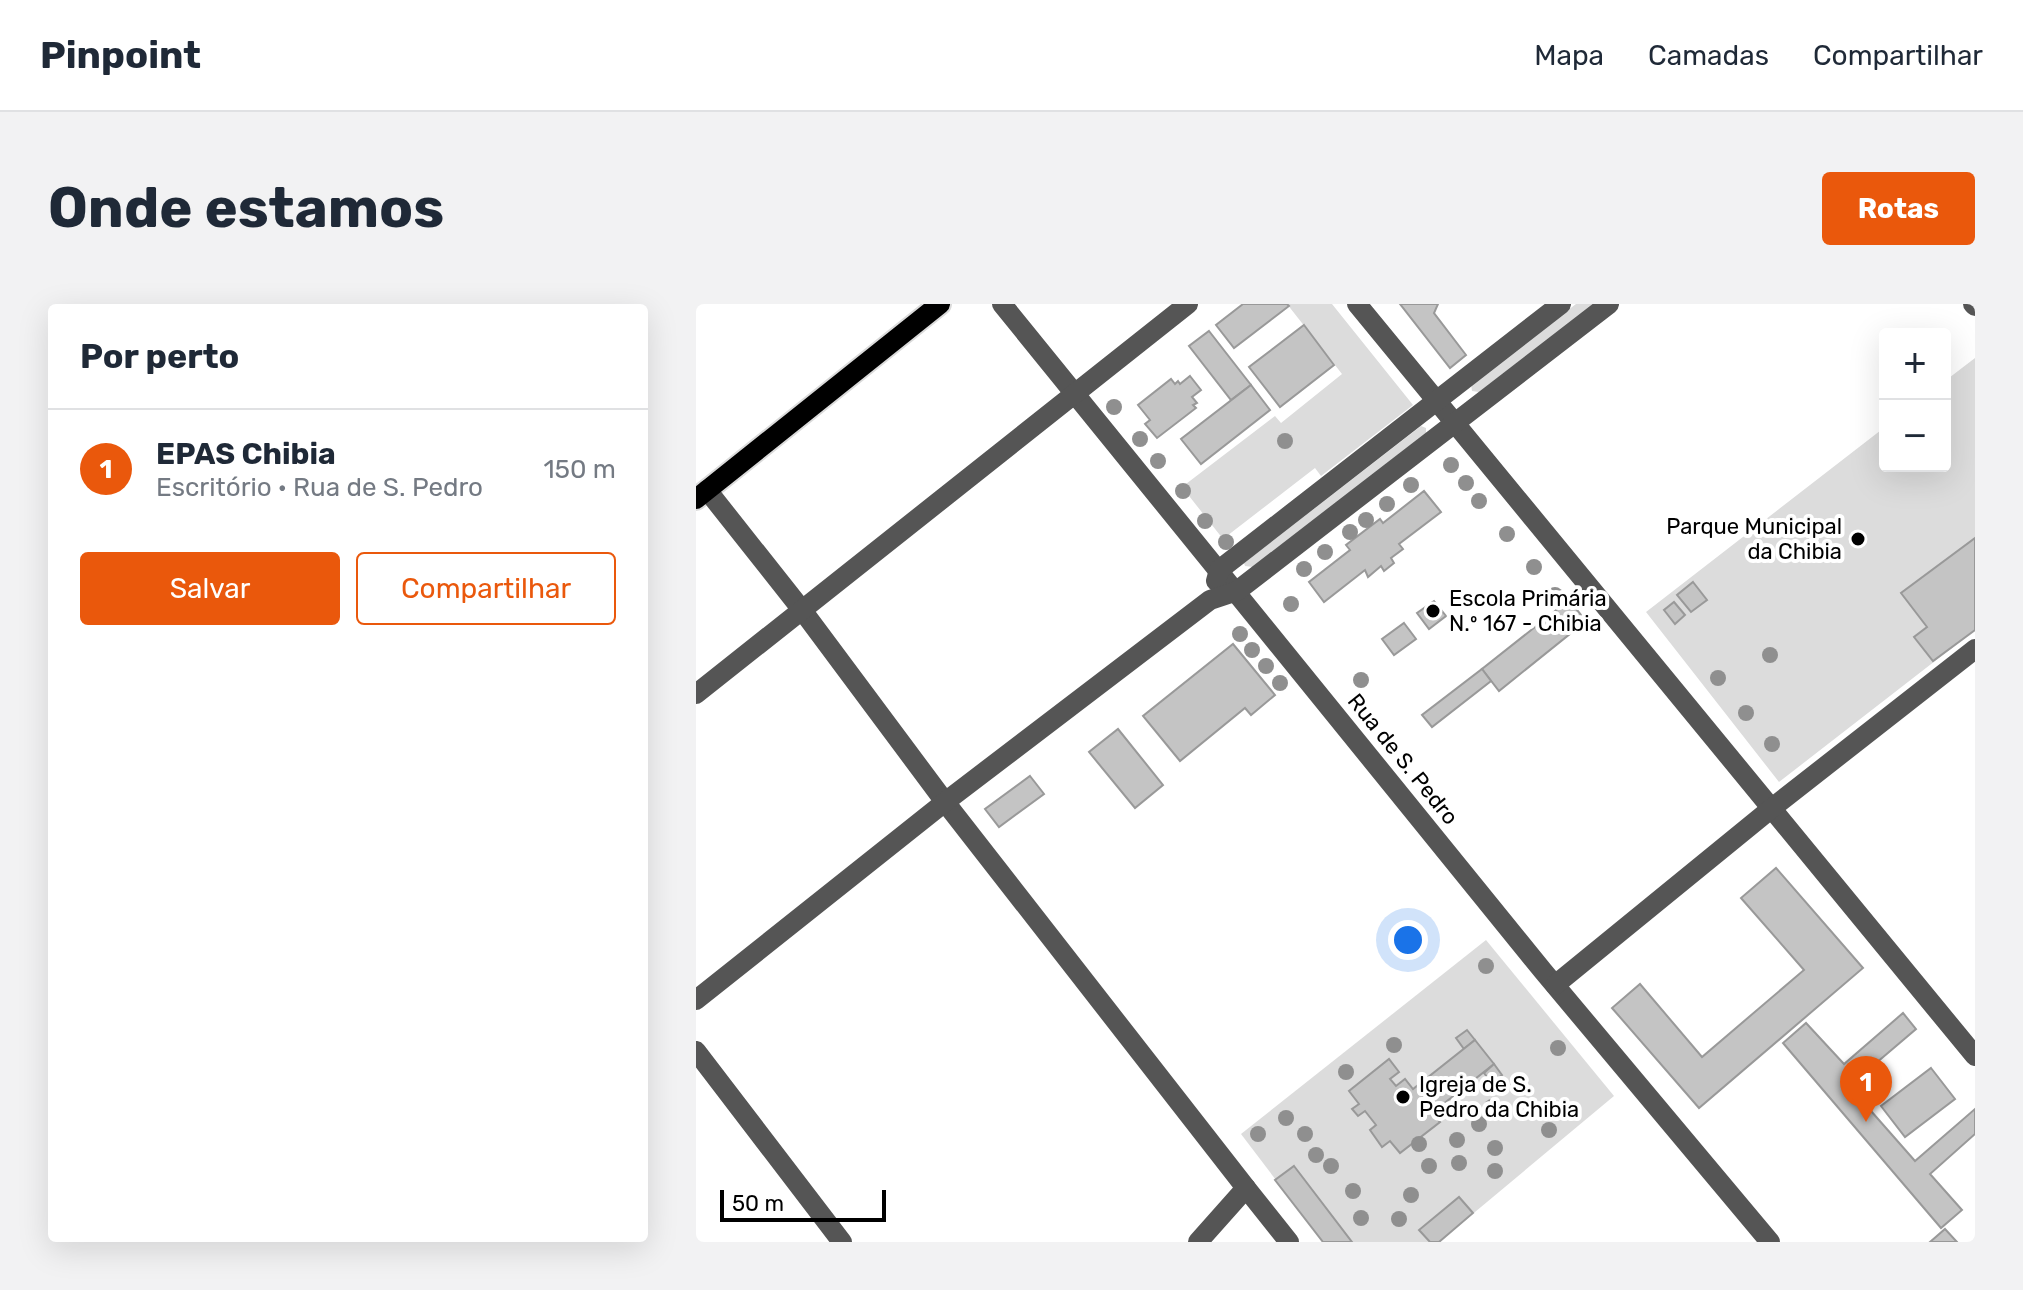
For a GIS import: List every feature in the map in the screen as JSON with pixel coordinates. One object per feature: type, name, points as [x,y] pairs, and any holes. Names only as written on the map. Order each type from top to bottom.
[{"type":"main road","points":[[702,494],[940,304]]},
{"type":"street","name":"Rua de S. Pedro","points":[[1002,304],[1555,985],[1770,1242]]},
{"type":"street","points":[[696,694],[1188,304]]},
{"type":"street","points":[[1357,304],[1975,1056]]},
{"type":"street","points":[[1210,600],[1219,570],[1561,304]]},
{"type":"street","points":[[696,1000],[945,802],[1210,600],[1237,591],[1609,304]]},
{"type":"street","points":[[702,494],[802,610],[945,802],[1289,1242]]},
{"type":"street","points":[[1555,985],[1772,808],[1975,649]]},
{"type":"street","points":[[696,1051],[842,1242]]},
{"type":"street","points":[[1198,1242],[1246,1188]]},
{"type":"shaded area","points":[[1287,304],[1332,304],[1413,405],[1321,476],[1315,468],[1223,539],[1182,487],[1275,416],[1281,423],[1342,374]]},
{"type":"shaded area","points":[[1576,304],[1594,304],[1479,392],[1472,391],[1471,384]]},
{"type":"shaded area","name":"Parque Municipal da Chibia","points":[[1975,358],[1975,630],[1779,782],[1646,612],[1879,432],[1879,472],[1951,472],[1951,376]]},
{"type":"shaded area","points":[[1421,426],[1426,428],[1426,433],[1253,567],[1245,566],[1244,563]]},
{"type":"shaded area","points":[[1486,940],[1614,1096],[1439,1242],[1323,1242],[1241,1134]]},
{"type":"building","points":[[1243,304],[1289,306],[1234,348],[1216,325]]},
{"type":"building","points":[[1400,304],[1438,304],[1434,313],[1466,355],[1450,368]]},
{"type":"building","points":[[1304,325],[1334,365],[1280,407],[1249,367]]},
{"type":"building","points":[[1209,331],[1251,385],[1231,400],[1189,346]]},
{"type":"building","points":[[1190,376],[1201,390],[1192,397],[1197,403],[1193,405],[1196,408],[1157,438],[1145,424],[1150,420],[1138,405],[1171,379],[1175,384],[1178,381],[1180,384]]},
{"type":"building","points":[[1251,385],[1270,410],[1201,464],[1181,439]]},
{"type":"building","points":[[1424,491],[1441,512],[1399,544],[1403,549],[1391,558],[1394,563],[1384,571],[1381,566],[1368,577],[1365,570],[1324,602],[1309,582],[1350,550],[1346,545],[1380,519],[1383,523]]},
{"type":"building","points":[[1975,538],[1975,630],[1933,661],[1914,637],[1927,627],[1901,593]]},
{"type":"building","points":[[1693,582],[1707,600],[1691,612],[1677,595]]},
{"type":"building","points":[[1569,600],[1586,621],[1499,691],[1482,669]]},
{"type":"building","points":[[1434,601],[1446,616],[1429,629],[1417,613]]},
{"type":"building","points":[[1674,602],[1685,615],[1675,624],[1664,610]]},
{"type":"building","points":[[1404,623],[1416,639],[1394,655],[1382,639]]},
{"type":"building","points":[[1233,644],[1275,695],[1251,715],[1245,708],[1180,761],[1143,716]]},
{"type":"building","points":[[1482,669],[1491,681],[1432,727],[1422,715]]},
{"type":"building","points":[[1118,729],[1163,785],[1135,808],[1089,752]]},
{"type":"building","points":[[1030,776],[1044,794],[999,827],[985,809]]},
{"type":"building","points":[[1776,868],[1863,968],[1699,1108],[1612,1008],[1640,984],[1702,1057],[1804,970],[1741,898]]},
{"type":"building","points":[[1903,1013],[1916,1029],[1849,1086],[1915,1161],[1975,1109],[1975,1134],[1930,1174],[1962,1210],[1941,1228],[1783,1043],[1806,1023],[1844,1064]]},
{"type":"building","points":[[1467,1030],[1475,1040],[1464,1049],[1456,1038]]},
{"type":"building","name":"Igreja de S. Pedro da Chibia","points":[[1475,1040],[1494,1064],[1432,1113],[1440,1122],[1400,1153],[1390,1141],[1382,1147],[1370,1130],[1376,1125],[1365,1111],[1358,1116],[1352,1109],[1359,1104],[1349,1091],[1389,1059],[1399,1072],[1390,1079],[1396,1086],[1405,1079],[1413,1089]]},
{"type":"building","points":[[1494,1064],[1502,1075],[1492,1083],[1484,1073]]},
{"type":"building","points":[[1931,1068],[1955,1099],[1905,1137],[1881,1106]]},
{"type":"building","points":[[1294,1166],[1352,1242],[1323,1242],[1275,1180]]},
{"type":"building","points":[[1459,1197],[1473,1213],[1439,1242],[1430,1242],[1419,1230]]},
{"type":"building","points":[[1945,1229],[1957,1242],[1930,1242]]},
{"type":"place","name":"Parque Municipal da Chibia","points":[[1858,539]]},
{"type":"place","name":"Escola Primária N.º 167 - Chibia","points":[[1433,611]]},
{"type":"place","name":"Igreja de S. Pedro da Chibia","points":[[1403,1097]]},
{"type":"place","name":"EPAS Chibia","points":[[1866,1122]]}]
